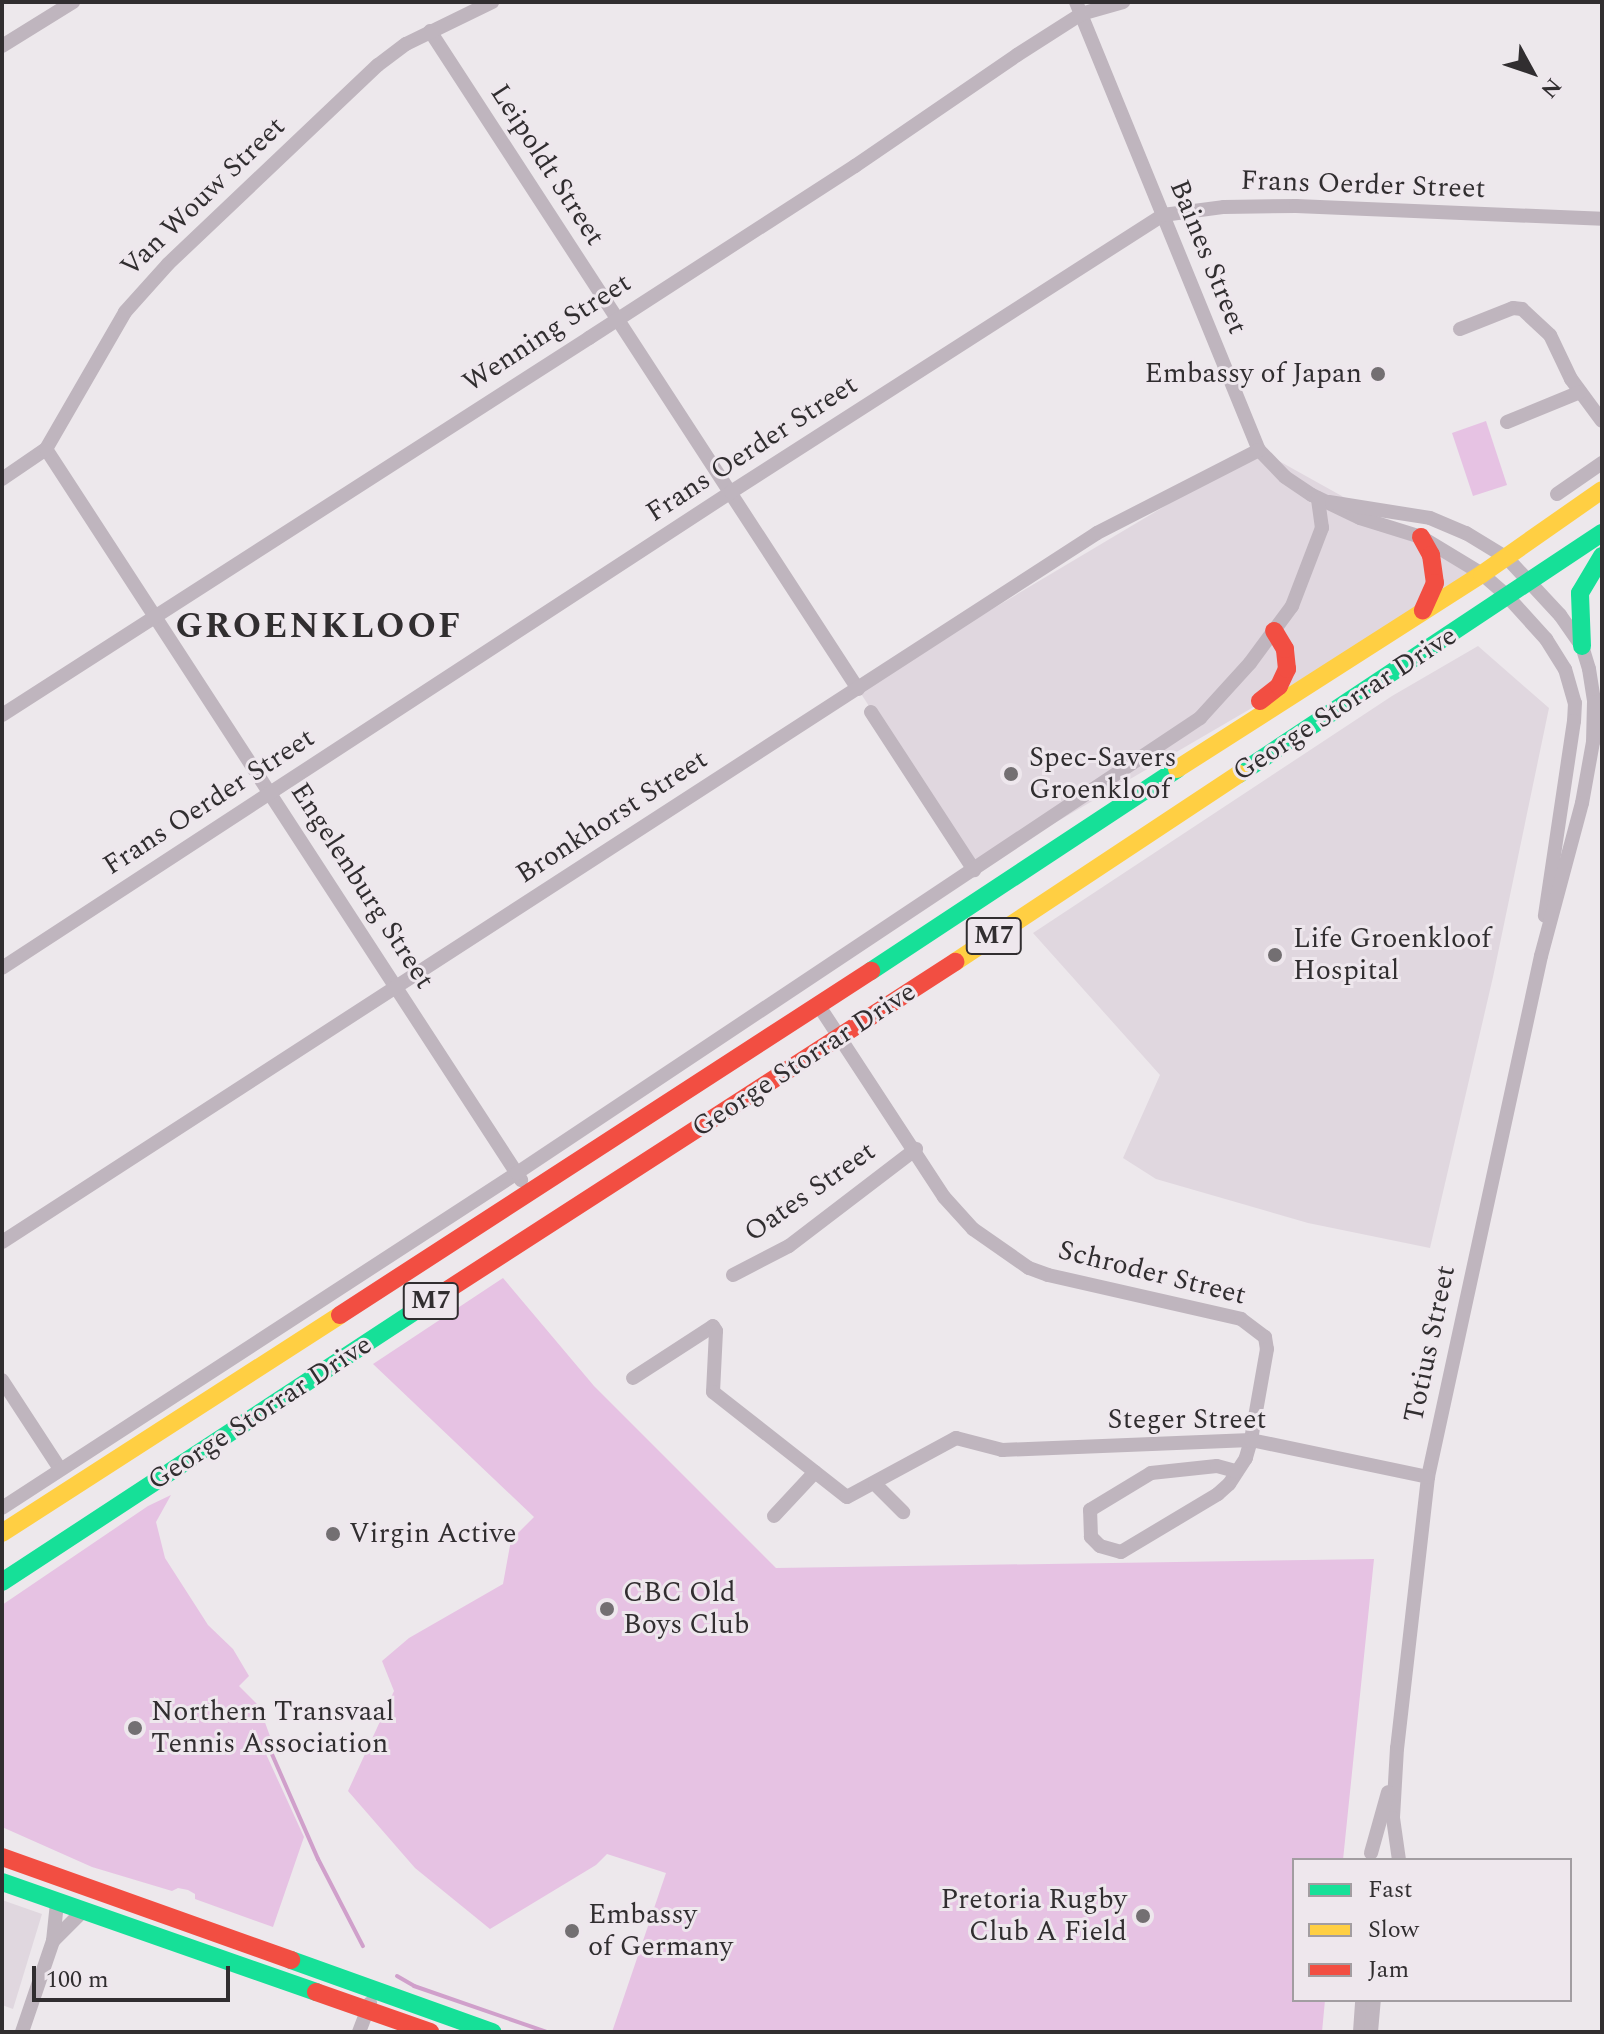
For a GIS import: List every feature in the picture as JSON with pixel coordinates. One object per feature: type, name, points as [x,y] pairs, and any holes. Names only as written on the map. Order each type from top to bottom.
[{"type":"main road","name":"George Storrar Drive","points":[[2,1533],[819,1006],[1202,752],[1507,558],[1602,490]]},
{"type":"main road","name":"George Storrar Drive","points":[[2,1582],[528,1237],[841,1038],[1602,533]]},
{"type":"main road","points":[[1421,537],[1431,555],[1435,583],[1423,610]]},
{"type":"main road","points":[[1582,646],[1580,593],[1602,556]]},
{"type":"main road","points":[[1202,752],[1219,730],[1272,692],[1284,679],[1288,660],[1274,631]]},
{"type":"main road","points":[[528,1192],[563,1203],[645,1150],[675,1144]]},
{"type":"main road","points":[[528,1192],[535,1216],[528,1237]]},
{"type":"main road","points":[[360,1301],[353,1322],[361,1347]]},
{"type":"main road","points":[[315,1329],[339,1333],[361,1347]]},
{"type":"main road","points":[[2,1857],[492,2032]]},
{"type":"main road","points":[[2,1882],[430,2032]]},
{"type":"main road","points":[[203,1928],[208,1940],[235,1954],[242,1966]]},
{"type":"street","points":[[2,46],[73,2]]},
{"type":"street","name":"Van Wouw Street","points":[[2,479],[46,449],[125,312],[142,291],[378,65],[406,44],[492,2]]},
{"type":"street","name":"Wenning Street","points":[[2,715],[617,320],[1079,8],[1123,2]]},
{"type":"street","name":"Baines Street","points":[[1079,8],[1259,450],[1285,477],[1323,500],[1360,518],[1421,537],[1482,574],[1508,597]]},
{"type":"street","name":"Leipoldt Street","points":[[430,31],[858,689]]},
{"type":"street","name":"Frans Oerder Street","points":[[2,968],[731,492],[1163,215],[1189,209],[1280,206],[1602,219]]},
{"type":"street","points":[[1460,329],[1513,308],[1522,309],[1550,335],[1602,421]]},
{"type":"street","points":[[1507,422],[1590,400]]},
{"type":"street","name":"Engelenburg Street","points":[[46,449],[528,1192]]},
{"type":"street","name":"Bronkhorst Street","points":[[2,1242],[1097,533],[1259,450]]},
{"type":"street","points":[[1557,494],[1602,463]]},
{"type":"street","points":[[2,1508],[517,1173],[1200,718],[1274,631],[1298,594],[1321,531],[1323,500]]},
{"type":"street","name":"Baines Street","points":[[1323,500],[1430,518],[1466,533],[1507,558],[1530,582]]},
{"type":"street","name":"Totius Street","points":[[1398,1858],[1393,1818],[1397,1748],[1428,1477],[1541,956],[1573,843],[1597,741],[1598,701],[1582,646],[1560,615],[1530,582]]},
{"type":"street","name":"Totius Street","points":[[1508,597],[1546,639],[1565,669],[1572,688],[1574,721],[1541,956]]},
{"type":"street","points":[[871,712],[974,870]]},
{"type":"street","points":[[1570,755],[1597,741],[1574,721]]},
{"type":"street","name":"Schroder Street","points":[[819,1006],[962,1219],[1029,1268],[1241,1319],[1265,1337],[1267,1349],[1246,1458],[1236,1471],[1218,1494],[1121,1552],[1100,1546],[1091,1537],[1087,1519],[1090,1510],[1151,1473],[1217,1466],[1236,1471]]},
{"type":"street","name":"Oates Street","points":[[733,1275],[789,1246],[916,1149]]},
{"type":"street","points":[[633,1378],[713,1326],[716,1331],[713,1392],[815,1472],[774,1516]]},
{"type":"street","points":[[2,1380],[60,1469]]},
{"type":"street","name":"Steger Street","points":[[815,1472],[847,1497],[956,1438],[993,1449],[1251,1440],[1428,1477]]},
{"type":"street","points":[[875,1484],[903,1512]]},
{"type":"street","name":"Totius Street","points":[[1369,1857],[1397,1748]]},
{"type":"street","points":[[1369,1857],[1382,1850],[1398,1858]]},
{"type":"street","points":[[22,2032],[53,1941],[57,1903]]},
{"type":"street","points":[[53,1941],[83,1911]]},
{"type":"street","points":[[359,2032],[374,1991]]},
{"type":"street","points":[[1360,2032],[1362,2002]]},
{"type":"street","points":[[1371,2032],[1374,2002]]},
{"type":"shaded area","points":[[1486,421],[1507,485],[1473,496],[1452,433]]},
{"type":"shaded area","points":[[1259,450],[1482,574],[974,870],[858,689]]},
{"type":"shaded area","name":"Life Groenkloof Hospital","points":[[1478,646],[1549,708],[1493,977],[1430,1248],[1308,1223],[1156,1179],[1123,1158],[1160,1075],[1033,933],[1392,696]]},
{"type":"shaded area","points":[[503,1278],[594,1386],[776,1568],[1374,1559],[1343,1858],[1292,1858],[1292,2002],[1325,2002],[1322,2032],[612,2032],[666,1873],[607,1854],[596,1865],[490,1929],[415,1868],[348,1791],[394,1691],[382,1661],[409,1638],[503,1584],[511,1540],[534,1517],[373,1364]]},
{"type":"shaded area","name":"Northern Transvaal Tennis Association","points":[[171,1495],[156,1522],[165,1558],[208,1625],[233,1649],[249,1676],[239,1686],[259,1706],[275,1750],[266,1754],[304,1837],[273,1927],[195,1899],[195,1894],[188,1890],[178,1888],[172,1891],[92,1867],[2,1827],[2,1605],[148,1506]]},
{"type":"shaded area","points":[[2,1900],[42,1914],[13,2009],[2,2005]]},
{"type":"waterway","points":[[271,1752],[318,1859],[363,1946]]},
{"type":"waterway","points":[[397,1976],[414,1986],[547,2032]]},
{"type":"traffic: fast","points":[[1239,774],[1602,533]]},
{"type":"traffic: fast","points":[[1582,646],[1580,593],[1602,556]]},
{"type":"traffic: fast","points":[[871,971],[1177,769]]},
{"type":"traffic: fast","points":[[2,1582],[438,1296]]},
{"type":"traffic: fast","points":[[2,1882],[316,1992]]},
{"type":"traffic: fast","points":[[291,1960],[492,2032]]},
{"type":"traffic: slow","points":[[1177,769],[1482,574],[1602,490]]},
{"type":"traffic: slow","points":[[955,962],[1239,774]]},
{"type":"traffic: slow","points":[[2,1533],[340,1315]]},
{"type":"traffic: jam","points":[[1421,537],[1431,555],[1435,583],[1423,610]]},
{"type":"traffic: jam","points":[[1260,701],[1279,686],[1287,669],[1285,649],[1274,631]]},
{"type":"traffic: jam","points":[[438,1296],[955,962]]},
{"type":"traffic: jam","points":[[340,1315],[871,971]]},
{"type":"traffic: jam","points":[[2,1857],[291,1960]]},
{"type":"traffic: jam","points":[[316,1992],[430,2032]]},
{"type":"place","name":"Embassy of Japan","points":[[1378,374]]},
{"type":"place","name":"Spec-Savers Groenkloof","points":[[1011,774]]},
{"type":"place","name":"Life Groenkloof Hospital","points":[[1275,955]]},
{"type":"place","name":"Virgin Active","points":[[333,1534]]},
{"type":"place","name":"CBC Old Boys Club","points":[[607,1609]]},
{"type":"place","name":"Northern Transvaal Tennis Association","points":[[135,1728]]},
{"type":"place","name":"Pretoria Rugby Club A Field","points":[[1143,1916]]},
{"type":"place","name":"Embassy of Germany","points":[[572,1931]]},
{"type":"district","name":"GROENKLOOF","points":[[319,627]]}]
